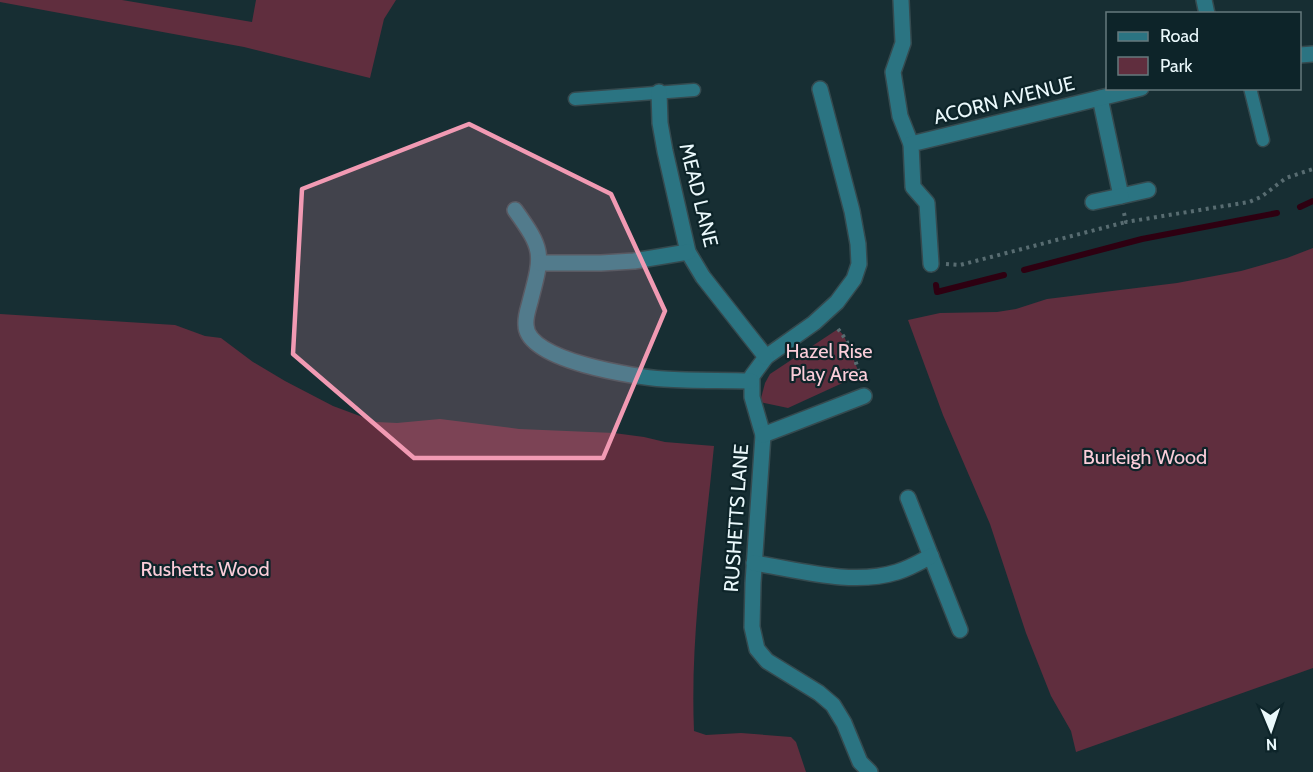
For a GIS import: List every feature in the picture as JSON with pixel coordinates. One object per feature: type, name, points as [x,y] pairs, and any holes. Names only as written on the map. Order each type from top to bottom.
[{"type":"street","points":[[901,0],[903,43],[893,72],[900,116],[911,144],[913,187],[927,203],[931,264]]},
{"type":"street","points":[[515,210],[537,242],[540,263],[525,323],[530,338],[540,347],[567,360],[635,375],[664,379],[751,381],[756,368],[766,357],[814,323],[837,302],[849,288],[857,272],[859,256],[855,228],[820,88]]},
{"type":"street","name":"ACORN AVENUE","points":[[911,144],[1133,90]]},
{"type":"street","name":"MEAD LANE","points":[[659,92],[660,123],[665,151],[688,252],[703,277],[766,357]]},
{"type":"street","points":[[1100,98],[1121,196]]},
{"type":"street","points":[[1093,202],[1148,189]]},
{"type":"street","points":[[540,263],[634,261],[688,252]]},
{"type":"street","name":"RUSHETTS LANE","points":[[751,381],[752,398],[763,435],[752,627],[757,649],[772,665],[819,693],[833,705],[844,723],[860,762],[870,772]]},
{"type":"street","points":[[763,435],[864,396]]},
{"type":"street","points":[[908,498],[960,630]]},
{"type":"street","points":[[754,563],[843,577],[874,576],[896,572],[931,556]]},
{"type":"lane","points":[[574,99],[694,90]]},
{"type":"lane","points":[[1250,90],[1263,140]]},
{"type":"path","points":[[931,264],[960,265],[1126,222],[1250,202],[1261,197],[1286,178],[1313,169]]},
{"type":"path","points":[[1121,196],[1126,222]]},
{"type":"path","points":[[841,321],[838,329],[844,336],[857,365],[864,396]]},
{"type":"highlighted area","points":[[469,124],[611,194],[665,311],[603,458],[414,458],[293,354],[302,189]]},
{"type":"green space","points":[[0,0],[122,0],[252,22],[256,0],[396,0],[384,19],[370,78],[244,47],[0,2]]},
{"type":"green space","name":"Burleigh Wood","points":[[1313,248],[1313,668],[1076,752],[1071,731],[1051,696],[1026,633],[990,524],[943,415],[908,320],[940,313],[997,312],[1016,309],[1047,299],[1177,283],[1241,271]]},
{"type":"green space","name":"Rushetts Wood","points":[[0,314],[175,325],[205,336],[221,338],[253,362],[285,381],[333,406],[376,422],[397,423],[440,419],[519,429],[614,433],[665,442],[714,446],[696,624],[694,731],[706,735],[741,733],[791,737],[796,742],[806,772],[0,772]]},
{"type":"green space","name":"Hazel Rise Play Area","points":[[838,329],[844,336],[860,375],[788,408],[760,402],[770,374]]},
{"type":"waterway","points":[[1300,207],[1313,201]]},
{"type":"waterway","points":[[1024,270],[1142,239],[1277,213]]},
{"type":"waterway","points":[[936,285],[937,292],[1004,275]]}]
